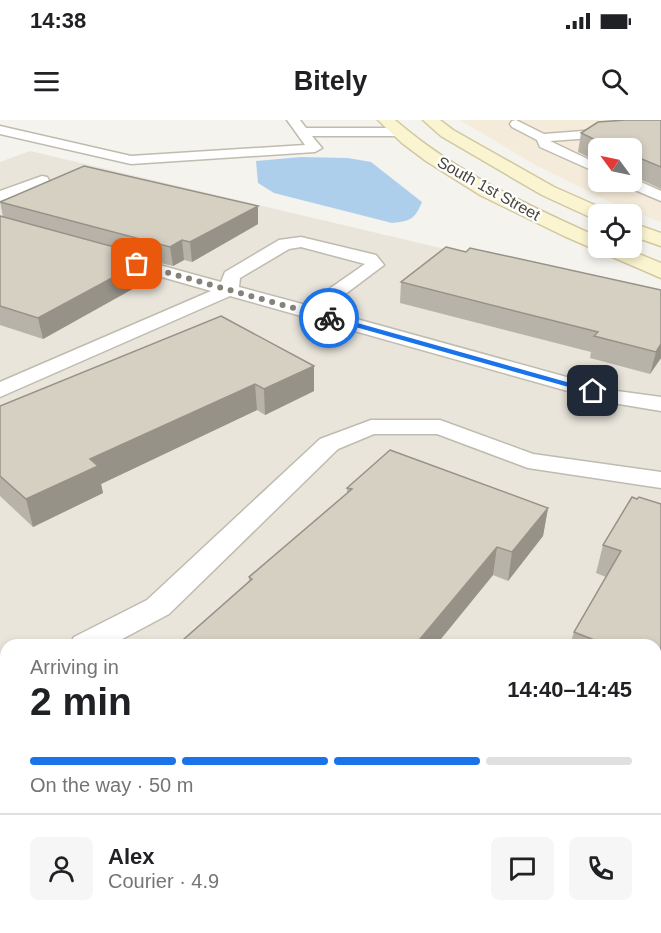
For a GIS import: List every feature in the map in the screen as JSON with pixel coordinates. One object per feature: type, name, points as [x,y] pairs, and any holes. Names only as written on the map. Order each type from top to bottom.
[{"type":"main road","name":"South 1st Street","points":[[431,120],[447,132],[548,191],[588,209]]},
{"type":"main road","name":"South 1st Street","points":[[392,126],[464,177],[513,204],[588,239]]},
{"type":"main road","points":[[392,126],[447,132]]},
{"type":"main road","points":[[642,233],[661,240]]},
{"type":"main road","points":[[630,258],[661,271]]},
{"type":"lane","points":[[0,130],[131,160],[315,148],[293,120]]},
{"type":"lane","points":[[516,124],[542,138],[661,129]]},
{"type":"lane","points":[[302,132],[392,126]]},
{"type":"lane","points":[[542,138],[545,144],[588,164]]},
{"type":"lane","points":[[0,196],[42,180]]},
{"type":"lane","points":[[642,188],[661,196]]},
{"type":"lane","points":[[229,290],[231,276],[285,244],[301,242],[370,259],[375,265],[309,312]]},
{"type":"lane","points":[[103,255],[615,398],[661,404]]},
{"type":"lane","points":[[1,388],[229,290]]},
{"type":"lane","points":[[97,639],[159,607],[329,444],[371,427],[440,427],[528,460],[661,480]]},
{"type":"shaded area","points":[[460,120],[661,120],[661,222],[642,215],[642,204],[615,204],[590,192],[642,192],[642,138],[588,138],[588,191],[537,166]]},
{"type":"shaded area","points":[[30,151],[661,300],[661,639],[0,639],[0,162]]},
{"type":"water","points":[[301,157],[348,158],[371,162],[422,202],[412,218],[392,223],[274,193],[258,183],[256,161]]},
{"type":"building","points":[[661,120],[661,167],[642,159],[642,138],[592,138],[581,133],[598,122]]},
{"type":"building","points":[[84,166],[258,206],[190,242],[182,240],[170,247],[0,202]]},
{"type":"building","points":[[0,216],[151,257],[38,318],[0,306]]},
{"type":"building","points":[[446,247],[466,252],[470,248],[661,290],[661,344],[656,352],[594,336],[598,332],[401,282]]},
{"type":"building","points":[[221,316],[314,366],[264,389],[255,384],[90,459],[98,466],[26,499],[0,476],[0,406]]},
{"type":"building","points":[[390,450],[548,508],[512,552],[497,547],[420,639],[184,639],[252,579],[249,577],[352,489],[347,488]]},
{"type":"building","points":[[632,497],[661,504],[661,639],[592,639],[574,632],[621,551],[603,545]]},
{"type":"way so far","points":[[137,264],[329,318]]},
{"type":"route","points":[[329,318],[593,391]]}]
